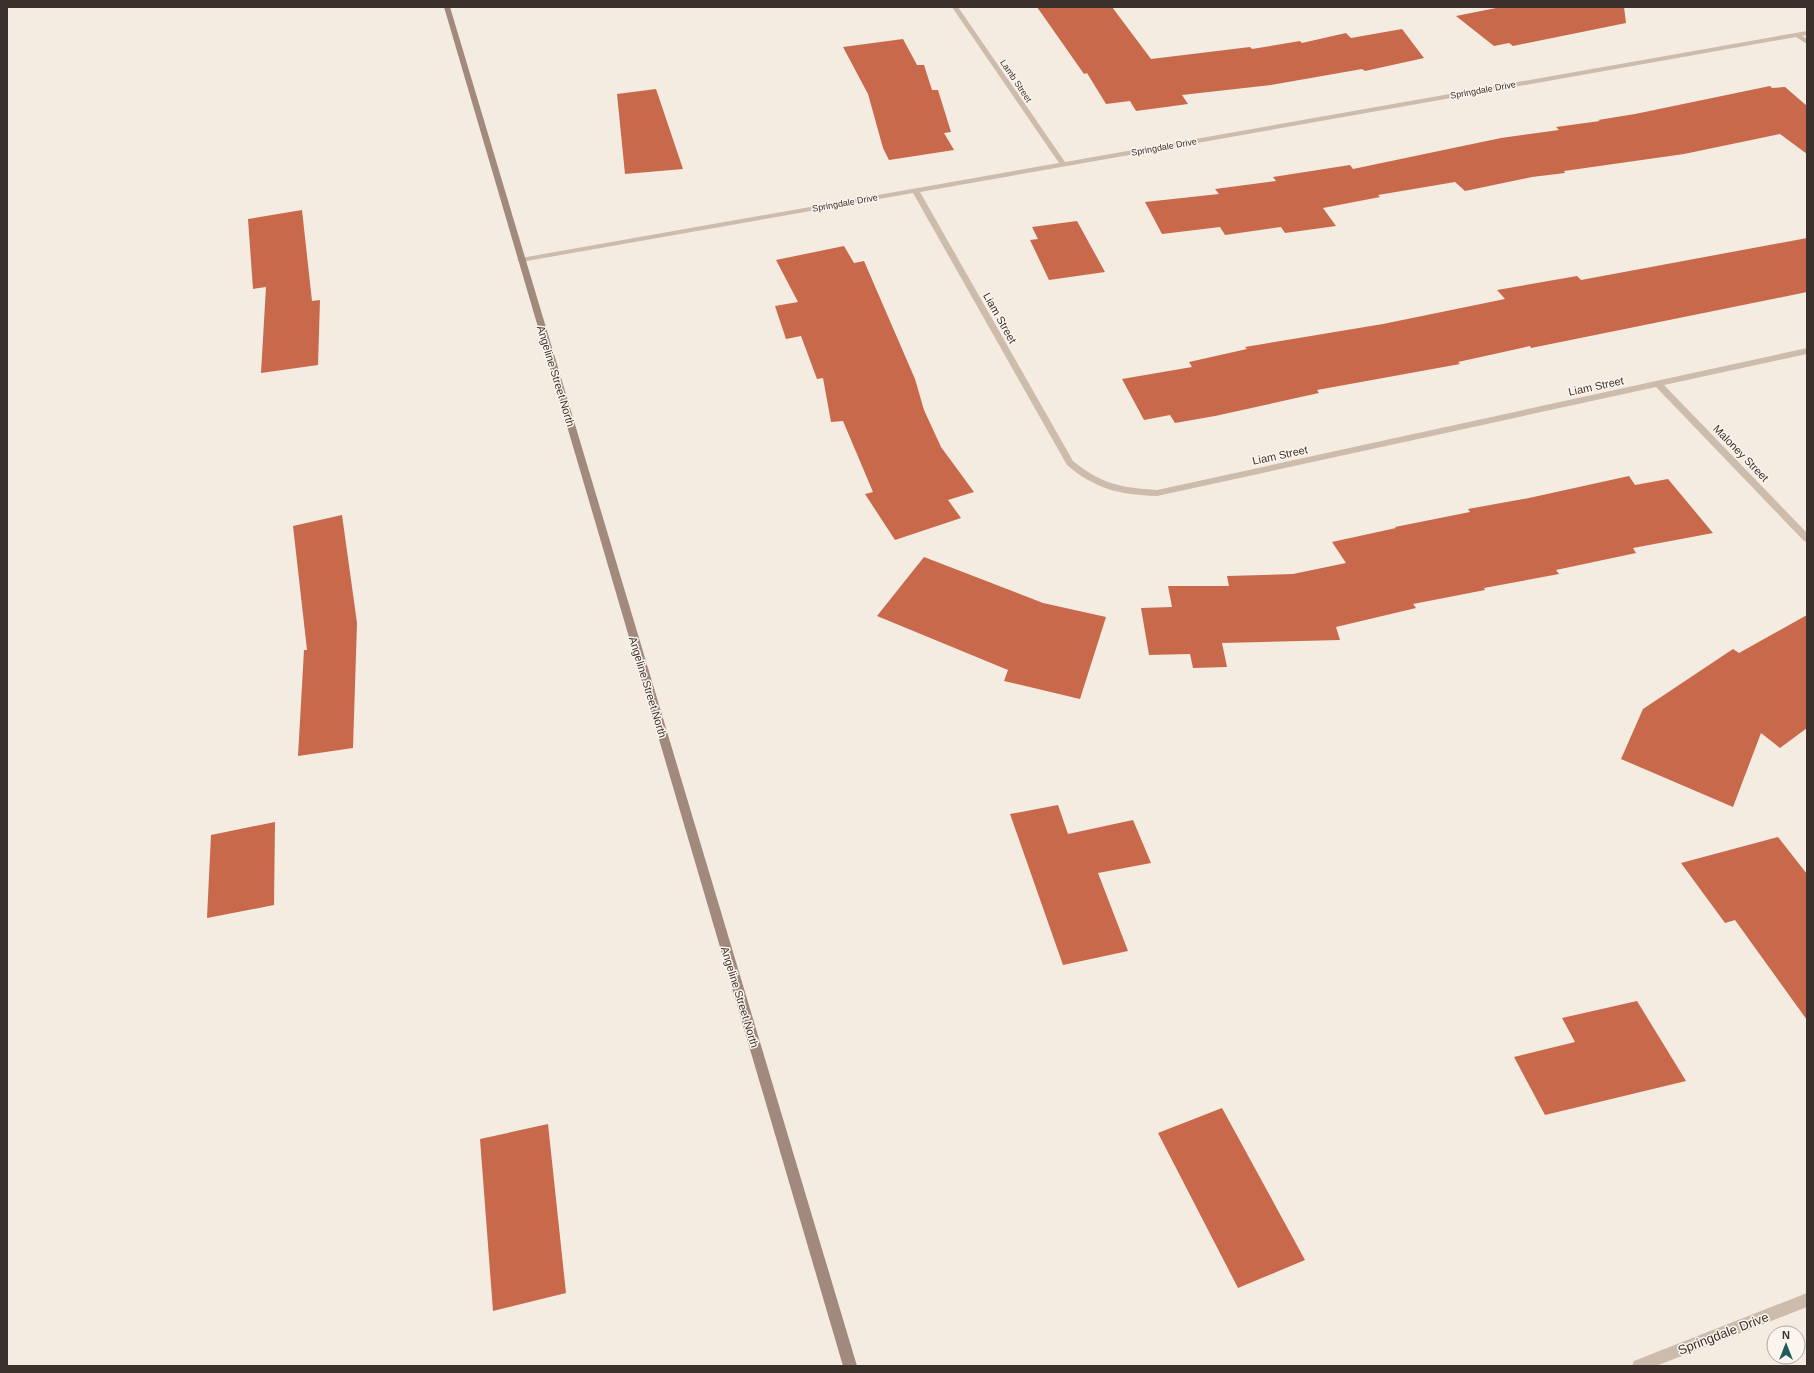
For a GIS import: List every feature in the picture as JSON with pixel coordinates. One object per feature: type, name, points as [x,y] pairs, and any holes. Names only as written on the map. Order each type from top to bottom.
[{"type":"main road","name":"Angeline Street North","points":[[447,7],[850,1366]]},
{"type":"street","name":"Lamb Street","points":[[955,7],[1063,164]]},
{"type":"street","name":"Springdale Drive","points":[[521,260],[1807,33]]},
{"type":"street","points":[[1797,35],[1807,42]]},
{"type":"street","name":"Liam Street","points":[[915,190],[1070,463],[1085,477],[1105,487],[1130,492],[1157,493],[1807,351]]},
{"type":"street","name":"Maloney Street","points":[[1658,384],[1807,539]]},
{"type":"street","name":"Springdale Drive","points":[[1639,1366],[1807,1300]]},
{"type":"building","points":[[1037,7],[1112,7],[1151,59],[1250,47],[1252,49],[1300,41],[1302,43],[1346,33],[1351,38],[1402,29],[1424,58],[1365,71],[1362,69],[1271,85],[1182,95],[1188,104],[1136,111],[1130,101],[1106,104],[1087,73],[1084,74]]},
{"type":"building","points":[[1501,7],[1624,7],[1626,23],[1513,46],[1509,43],[1494,46],[1456,16]]},
{"type":"building","points":[[903,39],[917,65],[924,65],[932,90],[938,90],[951,132],[944,133],[954,150],[889,160],[883,148],[868,94],[843,47]]},
{"type":"building","points":[[1770,86],[1772,88],[1785,87],[1807,106],[1807,154],[1780,134],[1684,154],[1564,171],[1565,173],[1532,177],[1465,191],[1455,182],[1378,195],[1380,197],[1323,208],[1336,226],[1285,233],[1281,227],[1225,235],[1220,227],[1162,234],[1145,202],[1219,194],[1215,189],[1276,181],[1273,177],[1350,165],[1353,169],[1501,138],[1559,130],[1556,127],[1600,121],[1598,120],[1635,114]]},
{"type":"building","points":[[656,89],[683,169],[625,174],[617,94]]},
{"type":"building","points":[[302,210],[312,301],[320,300],[318,365],[261,373],[266,287],[253,289],[248,219]]},
{"type":"building","points":[[1077,221],[1105,272],[1049,280],[1030,240],[1038,239],[1032,227]]},
{"type":"building","points":[[1807,238],[1807,292],[1531,348],[1530,346],[1458,362],[1460,364],[1317,390],[1319,393],[1215,416],[1175,423],[1170,415],[1144,420],[1122,379],[1192,367],[1189,362],[1247,349],[1245,347],[1383,324],[1505,299],[1497,290],[1577,276],[1581,280]]},
{"type":"building","points":[[844,246],[854,263],[864,261],[915,379],[924,410],[941,447],[974,492],[948,500],[961,518],[895,540],[865,494],[873,492],[843,421],[831,422],[823,378],[817,379],[801,336],[786,339],[775,306],[798,302],[776,260]]},
{"type":"building","points":[[1629,476],[1635,485],[1668,479],[1713,533],[1633,548],[1636,553],[1556,570],[1559,574],[1484,588],[1485,590],[1413,604],[1416,608],[1336,627],[1340,640],[1222,643],[1227,667],[1193,668],[1190,654],[1149,655],[1141,608],[1172,607],[1168,586],[1229,586],[1227,576],[1293,574],[1346,563],[1332,542],[1396,528],[1395,527],[1470,512],[1468,509],[1529,498]]},
{"type":"building","points":[[342,515],[357,623],[353,748],[298,756],[304,650],[307,650],[293,526]]},
{"type":"building","points":[[924,557],[1043,603],[1106,617],[1080,699],[1004,681],[1008,670],[877,616]]},
{"type":"building","points":[[1807,615],[1807,728],[1780,748],[1761,733],[1733,807],[1621,759],[1643,709],[1733,649],[1739,653]]},
{"type":"building","points":[[1058,805],[1068,834],[1133,820],[1151,863],[1098,873],[1128,951],[1063,965],[1010,814]]},
{"type":"building","points":[[275,822],[274,905],[207,918],[211,835]]},
{"type":"building","points":[[1778,837],[1807,874],[1807,1020],[1735,920],[1725,923],[1681,863]]},
{"type":"building","points":[[1637,1001],[1686,1081],[1545,1115],[1514,1057],[1575,1042],[1562,1018]]},
{"type":"building","points":[[1222,1108],[1305,1260],[1238,1288],[1158,1133]]},
{"type":"building","points":[[548,1124],[566,1293],[493,1311],[480,1139]]}]
